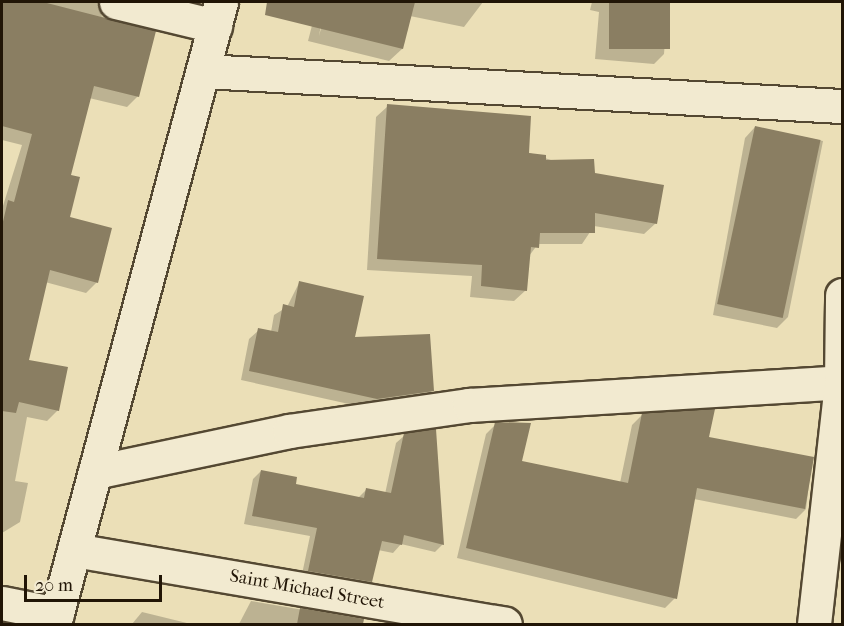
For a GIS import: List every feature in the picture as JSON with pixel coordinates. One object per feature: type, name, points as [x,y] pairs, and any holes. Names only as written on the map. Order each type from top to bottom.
[{"type":"street","points":[[2,603],[55,619],[218,14],[116,2]]},
{"type":"street","points":[[203,71],[843,106]]},
{"type":"street","points":[[814,624],[841,382],[843,296]]},
{"type":"street","points":[[95,472],[289,431],[469,405],[841,382]]},
{"type":"street","name":"Saint Michael Street","points":[[74,550],[505,624]]},
{"type":"building","points":[[2,2],[43,2],[156,31],[139,97],[94,86],[71,175],[80,177],[70,217],[112,228],[98,283],[50,270],[29,360],[68,367],[59,411],[19,402],[16,413],[2,411],[2,226],[8,200],[14,202],[32,134],[2,126]]},
{"type":"building","points":[[267,2],[415,2],[403,49],[265,15]]},
{"type":"building","points":[[609,2],[670,2],[670,49],[609,49]]},
{"type":"building","points":[[387,104],[531,116],[529,153],[546,155],[546,160],[594,159],[595,173],[664,185],[657,224],[595,213],[595,233],[540,233],[539,248],[531,247],[527,291],[481,286],[482,265],[377,259]]},
{"type":"building","points":[[755,126],[821,140],[783,318],[717,304]]},
{"type":"building","points":[[299,281],[364,296],[355,337],[430,334],[434,391],[377,399],[249,371],[258,328],[278,332],[283,304],[294,307]]},
{"type":"building","points":[[715,409],[709,437],[814,457],[805,509],[697,488],[677,599],[466,548],[495,422],[531,423],[522,461],[628,483],[642,413]]},
{"type":"building","points":[[436,429],[444,545],[404,535],[402,545],[382,541],[372,582],[308,571],[317,528],[252,516],[261,470],[297,477],[296,484],[364,498],[366,488],[391,493],[404,433]]},
{"type":"building","points":[[300,608],[364,619],[363,624],[297,624]]}]
